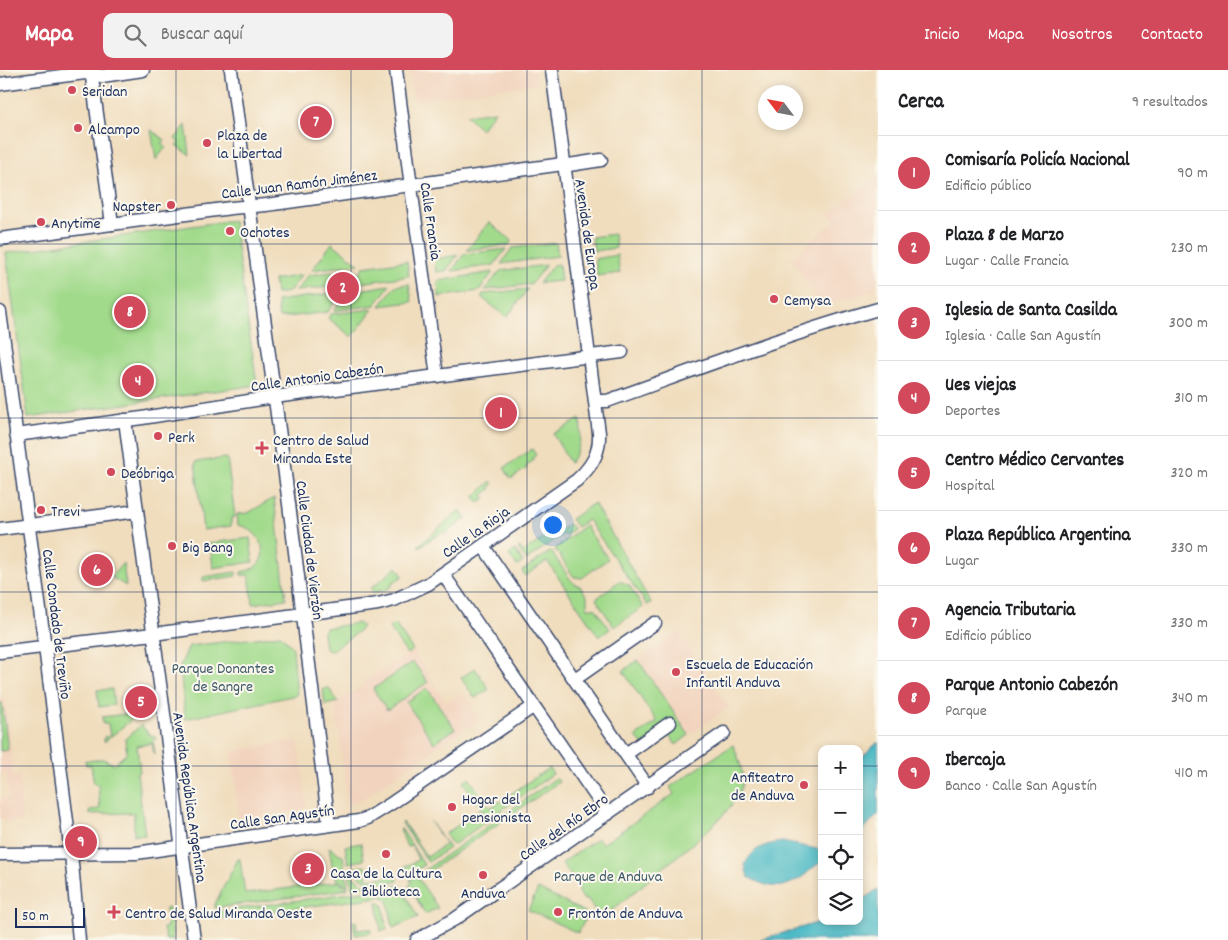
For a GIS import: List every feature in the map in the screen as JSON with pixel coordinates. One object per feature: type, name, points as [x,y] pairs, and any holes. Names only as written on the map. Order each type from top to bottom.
[{"type":"street","points":[[0,84],[91,72],[102,76],[143,70]]},
{"type":"street","name":"Calle Ciudad de Vierzón","points":[[231,70],[329,825]]},
{"type":"street","name":"Calle Francia","points":[[396,70],[437,376]]},
{"type":"street","name":"Avenida de Europa","points":[[552,70],[595,402]]},
{"type":"street","points":[[91,72],[112,224]]},
{"type":"street","name":"Calle Juan Ramón Jiménez","points":[[0,239],[601,160]]},
{"type":"street","points":[[595,402],[607,401],[775,341],[878,309]]},
{"type":"street","name":"Calle Condado de Treviño","points":[[0,312],[3,356],[16,435],[71,853],[79,940]]},
{"type":"street","name":"Calle Antonio Cabezón","points":[[16,435],[274,397],[622,352]]},
{"type":"street","name":"Calle la Rioja","points":[[0,652],[153,634],[378,604],[394,600],[419,589],[443,574],[578,480],[594,463],[599,443],[595,402]]},
{"type":"street","name":"Avenida República Argentina","points":[[124,420],[194,940]]},
{"type":"street","points":[[0,529],[137,510]]},
{"type":"street","points":[[484,546],[648,787]]},
{"type":"street","points":[[443,574],[608,814]]},
{"type":"street","points":[[575,679],[655,623]]},
{"type":"street","name":"Calle San Agustín","points":[[0,854],[136,852],[181,847],[368,818],[393,803],[534,706]]},
{"type":"street","points":[[626,754],[670,723]]},
{"type":"street","name":"Calle del Río Ebro","points":[[416,940],[455,919],[724,733]]},
{"type":"shaded area","points":[[410,70],[535,70],[537,84],[413,100]]},
{"type":"shaded area","points":[[878,175],[878,289],[822,307],[791,258],[835,221],[829,213]]},
{"type":"shaded area","name":"Escuela de Educación Infantil Anduva","points":[[678,632],[729,707],[689,735],[638,660]]},
{"type":"shaded area","points":[[413,650],[446,702],[463,692],[479,719],[364,798],[348,806],[335,704],[383,668],[385,670]]},
{"type":"shaded area","points":[[0,699],[5,699],[14,777],[20,776],[22,822],[5,822],[4,818],[0,818],[0,798],[9,798],[6,774],[0,775]]},
{"type":"shaded area","points":[[298,740],[307,805],[303,806],[303,810],[239,818],[231,753],[234,750]]},
{"type":"green space","points":[[495,111],[481,129],[466,115]]},
{"type":"green space","points":[[186,125],[190,155],[176,145],[179,142],[175,139]]},
{"type":"green space","points":[[151,130],[165,140],[162,144],[166,147],[156,160]]},
{"type":"green space","points":[[233,220],[257,385],[28,418],[6,253]]},
{"type":"green space","points":[[489,222],[512,241],[509,245],[467,250]]},
{"type":"green space","points":[[614,234],[616,248],[594,251],[592,237]]},
{"type":"green space","points":[[332,243],[359,264],[312,270]]},
{"type":"green space","points":[[556,243],[558,256],[501,264],[512,248]]},
{"type":"green space","points":[[506,249],[494,265],[452,271],[464,254]]},
{"type":"green space","points":[[458,255],[446,271],[436,272],[435,259]]},
{"type":"green space","points":[[617,255],[620,273],[597,276],[595,259]]},
{"type":"green space","points":[[407,261],[409,276],[352,284],[363,267]]},
{"type":"green space","points":[[559,264],[561,281],[539,283],[553,265]]},
{"type":"green space","points":[[546,265],[531,284],[485,290],[500,271]]},
{"type":"green space","points":[[355,269],[344,285],[296,291],[309,275]]},
{"type":"green space","points":[[493,272],[479,291],[439,297],[438,281]]},
{"type":"green space","points":[[302,275],[289,292],[276,294],[274,280]]},
{"type":"green space","points":[[409,284],[412,302],[380,306],[395,286]]},
{"type":"green space","points":[[390,285],[375,305],[334,311],[347,292]]},
{"type":"green space","points":[[528,289],[507,317],[481,297],[483,294]]},
{"type":"green space","points":[[341,292],[328,312],[279,318],[277,301]]},
{"type":"green space","points":[[373,309],[352,337],[328,318],[331,314]]},
{"type":"green space","points":[[580,419],[580,442],[570,463],[553,434]]},
{"type":"green space","points":[[532,449],[536,455],[533,458],[534,460],[526,466],[527,468],[511,479],[504,468]]},
{"type":"green space","points":[[227,458],[235,517],[231,518],[231,526],[203,530],[195,462]]},
{"type":"green space","points":[[491,481],[493,485],[489,487],[491,489],[483,495],[485,499],[479,503],[474,497]]},
{"type":"green space","points":[[274,498],[286,599],[253,604],[249,575],[241,575],[241,572],[252,569],[259,563],[262,556],[262,548],[255,534],[247,528],[238,525],[237,514],[248,513]]},
{"type":"green space","points":[[594,503],[651,603],[647,605],[588,520],[577,527],[571,519]]},
{"type":"green space","points":[[460,510],[466,519],[444,534],[442,532],[418,546]]},
{"type":"green space","points":[[569,524],[574,529],[565,536],[563,534],[526,560],[518,548],[520,547],[523,552],[547,536],[549,538]]},
{"type":"green space","points":[[585,525],[608,559],[582,578],[574,577],[555,549]]},
{"type":"green space","points":[[250,538],[253,562],[213,568],[210,543]]},
{"type":"green space","points":[[515,550],[523,562],[517,566],[509,555]]},
{"type":"green space","points":[[551,551],[570,579],[580,586],[587,596],[587,608],[595,608],[610,629],[599,637],[547,561],[525,576],[522,571]]},
{"type":"green space","points":[[123,563],[126,586],[111,577]]},
{"type":"green space","points":[[397,567],[403,576],[382,592],[381,590],[373,593],[371,588]]},
{"type":"green space","points":[[236,572],[236,576],[203,581],[203,577]]},
{"type":"green space","points":[[619,581],[629,585],[643,607],[614,627],[596,599]]},
{"type":"green space","points":[[358,623],[362,626],[359,631],[331,651],[325,649],[323,632],[326,628]]},
{"type":"green space","points":[[395,624],[413,650],[407,654],[389,628]]},
{"type":"green space","name":"Parque Donantes de Sangre","points":[[281,635],[293,648],[297,695],[185,719],[180,666],[189,646]]},
{"type":"green space","points":[[638,660],[689,735],[676,745],[669,735],[646,750],[636,736],[657,722],[623,671]]},
{"type":"green space","points":[[413,662],[428,682],[387,710],[373,689]]},
{"type":"green space","points":[[475,668],[489,689],[475,698],[461,678]]},
{"type":"green space","points":[[328,687],[338,702],[325,705],[323,690]]},
{"type":"green space","points":[[427,688],[455,729],[434,743],[406,702]]},
{"type":"green space","points":[[112,689],[114,705],[99,707],[97,690]]},
{"type":"green space","points":[[0,703],[2,703],[8,750],[0,751]]},
{"type":"green space","points":[[141,712],[104,742],[104,737],[110,736],[108,724],[103,724],[102,717]]},
{"type":"green space","points":[[141,725],[151,736],[155,736],[156,739],[153,740],[155,754],[152,743],[137,746],[140,772],[137,773],[145,835],[134,835],[134,813],[90,814],[90,810],[100,809],[98,784],[94,784],[91,765],[86,765],[85,760],[103,759],[114,764],[127,753],[125,739]]},
{"type":"green space","name":"Parque de Anduva","points":[[733,745],[740,764],[742,785],[738,796],[730,807],[696,841],[601,919],[587,898],[584,900],[578,891],[580,889],[562,863],[598,838],[603,844],[674,794],[670,787]]},
{"type":"green space","points":[[549,768],[553,774],[489,819],[463,782],[469,778],[490,808]]},
{"type":"green space","points":[[556,778],[559,782],[421,877],[422,872]]},
{"type":"green space","points":[[480,810],[487,821],[453,845],[445,834]]},
{"type":"green space","points":[[430,821],[449,848],[428,862],[402,823],[427,857],[446,844]]},
{"type":"green space","points":[[401,828],[412,845],[407,847]]},
{"type":"green space","points":[[361,843],[364,860],[348,863],[345,846]]},
{"type":"green space","points":[[329,847],[343,856],[348,887],[336,878]]},
{"type":"green space","points":[[413,847],[424,865],[408,876],[404,867],[418,860]]},
{"type":"green space","points":[[238,859],[240,859],[245,894],[336,882],[336,880],[348,889],[215,908],[215,904]]},
{"type":"green space","points":[[365,866],[367,879],[397,876],[398,881],[371,885],[349,868]]},
{"type":"green space","points":[[349,873],[366,886],[352,888]]},
{"type":"green space","points":[[419,874],[418,878],[438,908],[425,914],[409,885],[412,883],[410,880]]},
{"type":"green space","points":[[400,885],[418,917],[393,928],[388,900],[381,896],[381,888]]},
{"type":"green space","points":[[378,889],[379,897],[216,919],[215,912]]},
{"type":"green space","name":"Frontón de Anduva","points":[[538,889],[588,914],[578,933],[528,910]]},
{"type":"green space","points":[[377,902],[383,905],[387,930],[381,931]]},
{"type":"green space","points":[[166,908],[170,908],[173,940],[166,940],[163,928],[167,927]]},
{"type":"green space","points":[[353,921],[356,921],[357,930],[370,929],[371,933],[355,935]]},
{"type":"water","points":[[878,742],[878,815],[863,830],[863,790],[863,756]]},
{"type":"water","points":[[782,842],[818,849],[818,864],[798,879],[784,885],[771,886],[748,877],[745,865],[748,859],[760,848]]},
{"type":"water","points":[[878,889],[878,940],[760,940],[818,923],[818,925],[863,925],[863,899]]},
{"type":"place","name":"Seridan","points":[[72,90]]},
{"type":"place","name":"Agencia Tributaria","points":[[316,122]]},
{"type":"place","name":"Alcampo","points":[[78,128]]},
{"type":"place","name":"Plaza de la Libertad","points":[[207,143]]},
{"type":"place","name":"Napster","points":[[171,205]]},
{"type":"place","name":"Anytime","points":[[41,222]]},
{"type":"place","name":"Ochotes","points":[[230,231]]},
{"type":"place","name":"Plaza 8 de Marzo","points":[[343,288]]},
{"type":"place","name":"Cemysa","points":[[774,299]]},
{"type":"place","name":"Parque Antonio Cabezón","points":[[130,312]]},
{"type":"place","name":"Ues viejas","points":[[138,381]]},
{"type":"place","name":"Comisaría Policía Nacional","points":[[501,413]]},
{"type":"place","name":"Perk","points":[[158,436]]},
{"type":"place","name":"Centro de Salud Miranda Este","points":[[262,448]]},
{"type":"place","name":"Deóbriga","points":[[111,472]]},
{"type":"place","name":"Trevi","points":[[41,510]]},
{"type":"place","name":"Big Bang","points":[[172,546]]},
{"type":"place","name":"Plaza República Argentina","points":[[97,570]]},
{"type":"place","name":"Escuela de Educación Infantil Anduva","points":[[676,672]]},
{"type":"place","name":"Centro Médico Cervantes","points":[[141,702]]},
{"type":"place","name":"Anfiteatro de Anduva","points":[[804,785]]},
{"type":"place","name":"Hogar del pensionista","points":[[452,807]]},
{"type":"place","name":"Ibercaja","points":[[81,842]]},
{"type":"place","name":"Casa de la Cultura - Biblioteca","points":[[386,854]]},
{"type":"place","name":"Iglesia de Santa Casilda","points":[[308,869]]},
{"type":"place","name":"Anduva","points":[[483,875]]},
{"type":"place","name":"Centro de Salud Miranda Oeste","points":[[114,912]]},
{"type":"place","name":"Frontón de Anduva","points":[[558,912]]}]
